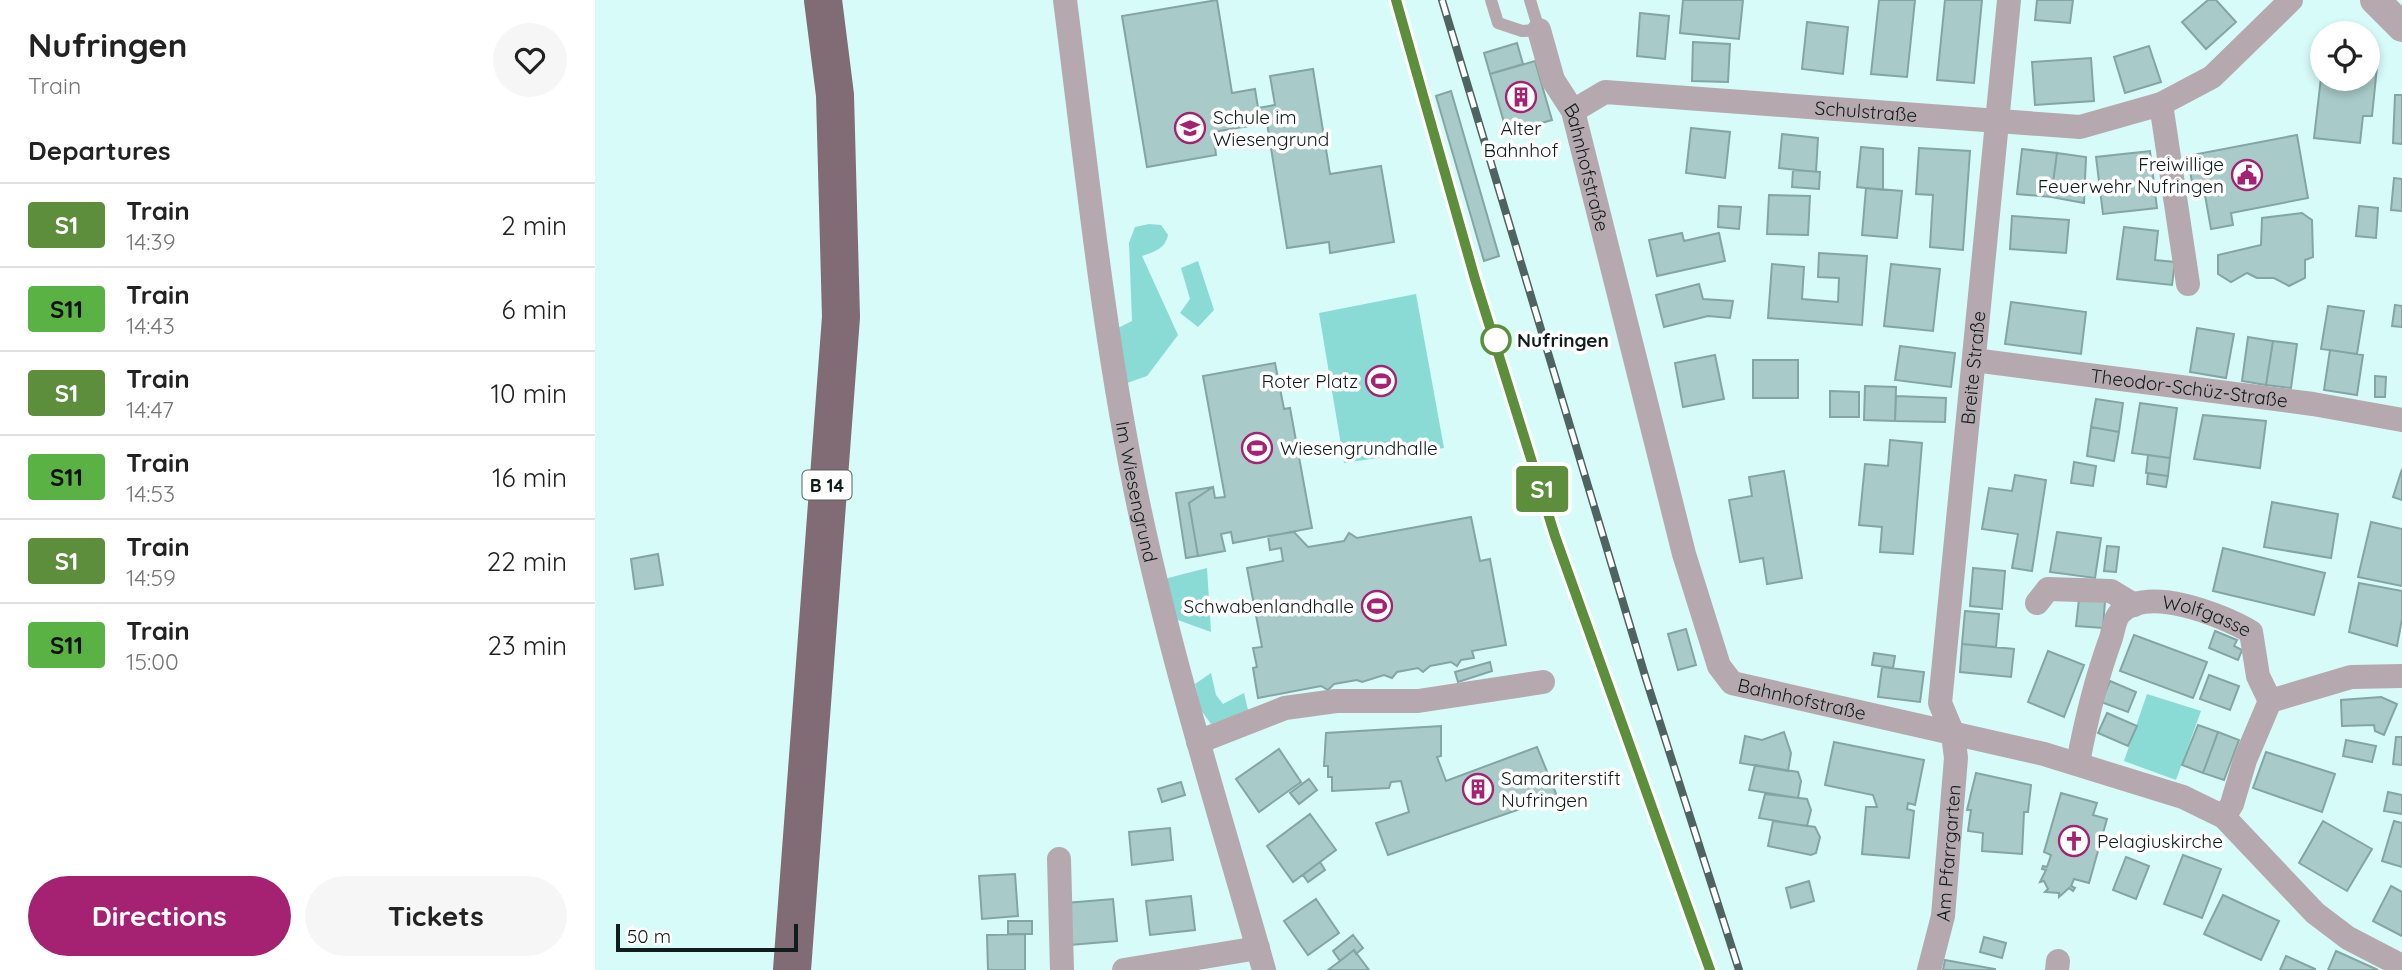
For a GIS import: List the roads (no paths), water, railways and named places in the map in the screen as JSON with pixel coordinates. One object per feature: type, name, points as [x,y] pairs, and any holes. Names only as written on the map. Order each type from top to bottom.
[{"type":"main road","name":"B 14","points":[[792,970],[841,317],[835,95],[823,0]]},
{"type":"street","name":"Im Wiesengrund","points":[[1065,0],[1102,301],[1140,515],[1198,742],[1261,959]]},
{"type":"street","name":"Breite Straße","points":[[1953,734],[1940,703],[2009,0]]},
{"type":"street","name":"Schulstraße","points":[[1573,111],[1605,92],[2080,127],[2161,104],[2212,77],[2291,0]]},
{"type":"street","points":[[2375,0],[2402,27]]},
{"type":"street","name":"Bahnhofstraße","points":[[1531,30],[1553,80],[1573,111],[1684,554],[1719,666],[1732,683],[2078,763],[2183,797],[2224,817],[2315,913],[2348,938],[2402,966]]},
{"type":"street","points":[[2161,104],[2188,284]]},
{"type":"street","name":"Theodor-Schüz-Straße","points":[[1974,360],[2313,404],[2402,420]]},
{"type":"street","name":"Wolfgasse","points":[[2037,603],[2048,589],[2111,591],[2134,605]]},
{"type":"street","name":"Wolfgasse","points":[[2078,763],[2092,692],[2119,614],[2140,600],[2171,603],[2230,620],[2251,632],[2258,676],[2270,701]]},
{"type":"street","points":[[2224,817],[2232,804],[2245,760],[2270,701],[2351,677],[2402,676]]},
{"type":"street","points":[[1198,742],[1285,708],[1336,701],[1417,701],[1543,682]]},
{"type":"street","name":"Am Pfarrgarten","points":[[1929,970],[1943,916],[1956,758],[1953,734]]},
{"type":"street","points":[[1059,859],[1062,970]]},
{"type":"street","points":[[1124,970],[1261,959]]},
{"type":"lane","points":[[1491,0],[1498,23],[1531,30]]},
{"type":"lane","name":"Bahnhofstraße","points":[[1530,0],[1531,30]]},
{"type":"railway","points":[[1396,0],[1476,279],[1555,536],[1710,970]]},
{"type":"railway","points":[[1442,0],[1646,679],[1739,970]]},
{"type":"train","name":"S1","points":[[1396,0],[1475,279],[1555,536],[1710,970]]},
{"type":"place","name":"Alter Bahnhof","points":[[1521,97]]},
{"type":"place","name":"Schule im Wiesengrund","points":[[1190,128]]},
{"type":"place","name":"Freiwillige Feuerwehr Nufringen","points":[[2247,175]]},
{"type":"place","name":"Nufringen","points":[[1496,340]]},
{"type":"place","name":"Roter Platz","points":[[1381,381]]},
{"type":"place","name":"Wiesengrundhalle","points":[[1257,448]]},
{"type":"place","name":"Schwabenlandhalle","points":[[1377,606]]},
{"type":"place","name":"Samariterstift Nufringen","points":[[1478,789]]},
{"type":"place","name":"Pelagiuskirche","points":[[2074,841]]}]
